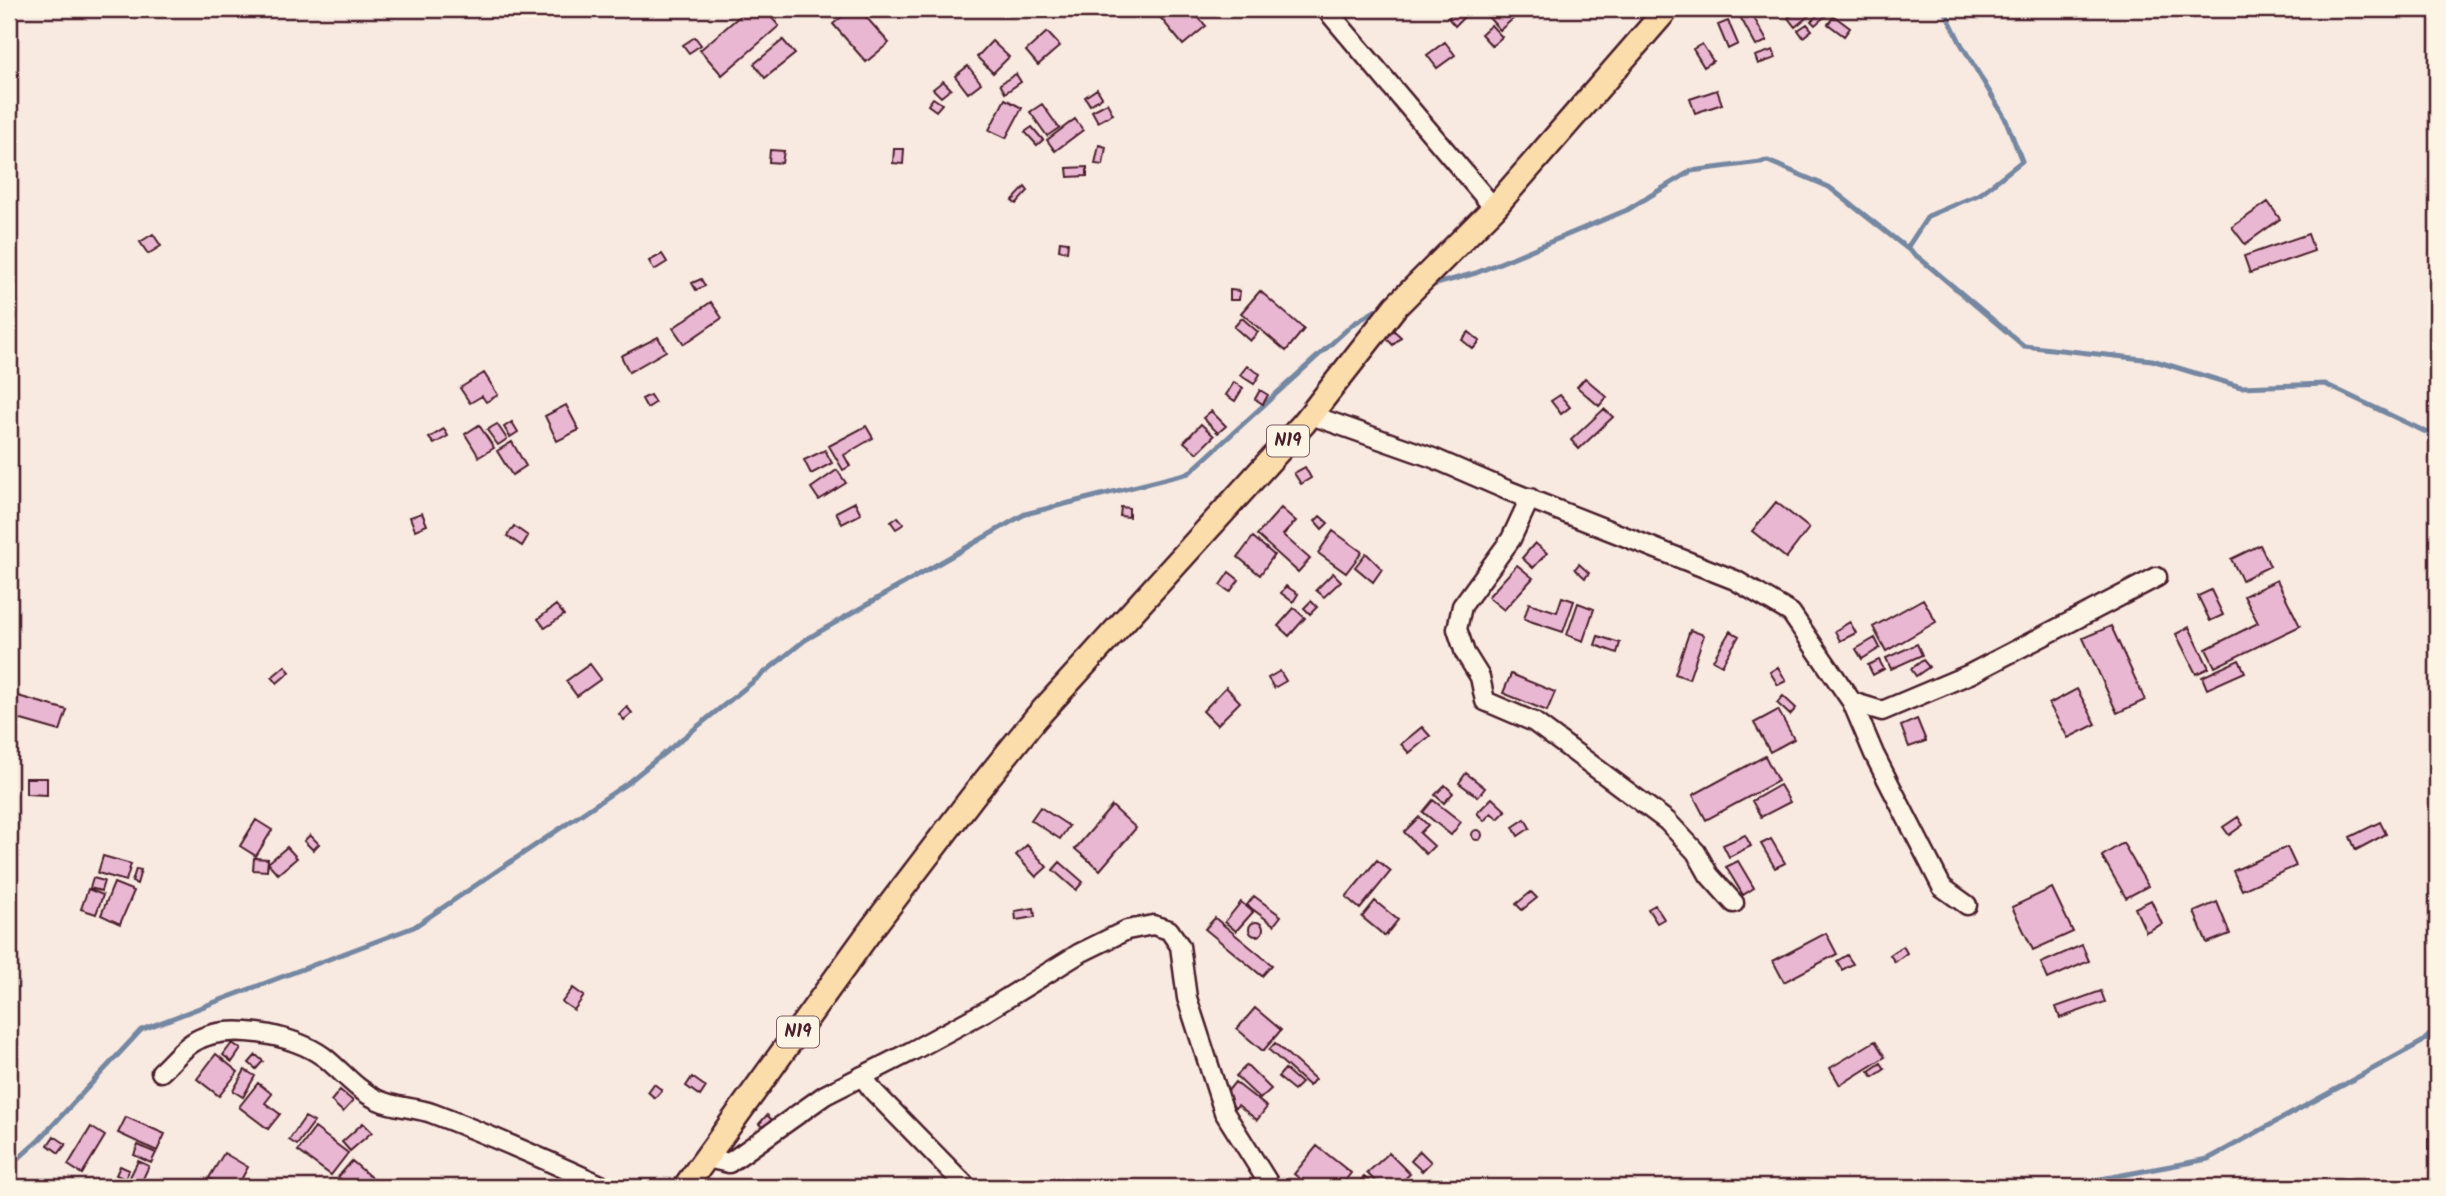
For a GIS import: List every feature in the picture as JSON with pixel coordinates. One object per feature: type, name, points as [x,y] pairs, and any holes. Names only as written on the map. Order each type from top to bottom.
[{"type":"main road","name":"N19","points":[[685,1187],[873,927],[973,796],[1079,670],[1311,415],[1395,307],[1494,208],[1667,9]]},
{"type":"street","points":[[1326,9],[1494,208]]},
{"type":"street","points":[[1311,415],[1433,458],[1735,580],[1791,613],[1853,702],[1874,754],[1942,887],[1967,905]]},
{"type":"street","points":[[1530,498],[1511,538],[1462,606],[1457,629],[1465,653],[1480,677],[1485,701],[1534,722],[1667,821],[1696,852],[1709,874],[1734,902]]},
{"type":"street","points":[[1853,702],[1882,711],[1970,674],[2157,577]]},
{"type":"street","points":[[707,1158],[729,1163],[825,1095],[986,1011],[1080,953],[1127,930],[1153,925],[1169,930],[1180,946],[1187,998],[1224,1112],[1271,1187]]},
{"type":"street","points":[[161,1072],[193,1042],[224,1031],[266,1035],[293,1042],[322,1056],[355,1085],[378,1100],[424,1110],[458,1123],[605,1187]]},
{"type":"street","points":[[862,1076],[874,1092],[967,1187]]},
{"type":"building","points":[[748,9],[764,9],[779,26],[722,75],[700,50]]},
{"type":"building","points":[[851,9],[859,9],[889,43],[866,62],[833,24]]},
{"type":"building","points":[[1168,9],[1191,9],[1206,26],[1183,45],[1159,16]]},
{"type":"building","points":[[1481,9],[1505,9],[1514,18],[1500,30]]},
{"type":"building","points":[[1736,9],[1749,9],[1767,41],[1756,46]]},
{"type":"building","points":[[1800,9],[1817,9],[1795,27],[1788,18]]},
{"type":"building","points":[[1825,9],[1830,12],[1815,25],[1811,21]]},
{"type":"building","points":[[1455,11],[1463,18],[1455,26],[1448,18]]},
{"type":"building","points":[[1834,16],[1850,28],[1844,36],[1828,24]]},
{"type":"building","points":[[1728,21],[1738,44],[1728,49],[1718,25]]},
{"type":"building","points":[[1807,24],[1812,30],[1803,37],[1798,30]]},
{"type":"building","points":[[1491,25],[1502,37],[1492,46],[1481,34]]},
{"type":"building","points":[[1047,32],[1060,46],[1038,65],[1026,51]]},
{"type":"building","points":[[695,37],[701,45],[689,53],[683,45]]},
{"type":"building","points":[[783,40],[795,54],[765,78],[754,64]]},
{"type":"building","points":[[992,41],[1009,57],[993,73],[977,57]]},
{"type":"building","points":[[1445,42],[1455,55],[1437,68],[1427,55]]},
{"type":"building","points":[[1702,44],[1713,61],[1704,67],[1693,49]]},
{"type":"building","points":[[1773,50],[1776,58],[1758,64],[1755,56]]},
{"type":"building","points":[[968,66],[981,83],[968,93],[955,76]]},
{"type":"building","points":[[1016,74],[1021,82],[1005,93],[1000,84]]},
{"type":"building","points":[[943,81],[951,89],[941,97],[933,89]]},
{"type":"building","points":[[1097,89],[1102,97],[1090,105],[1085,97]]},
{"type":"building","points":[[1717,90],[1722,104],[1695,113],[1690,99]]},
{"type":"building","points":[[933,98],[942,104],[936,111],[928,105]]},
{"type":"building","points":[[1005,99],[1022,108],[1006,138],[989,130]]},
{"type":"building","points":[[1107,103],[1113,114],[1098,122],[1092,111]]},
{"type":"building","points":[[1042,104],[1059,128],[1047,136],[1030,112]]},
{"type":"building","points":[[1075,119],[1083,130],[1055,151],[1047,140]]},
{"type":"building","points":[[1032,127],[1043,140],[1037,145],[1025,132]]},
{"type":"building","points":[[1099,145],[1106,147],[1103,165],[1095,164]]},
{"type":"building","points":[[894,149],[904,149],[903,164],[893,163]]},
{"type":"building","points":[[770,150],[784,151],[782,163],[769,162]]},
{"type":"building","points":[[1087,167],[1087,176],[1068,177],[1067,168]]},
{"type":"building","points":[[1025,187],[1028,191],[1016,204],[1012,201]]},
{"type":"building","points":[[2268,202],[2280,219],[2245,244],[2232,227]]},
{"type":"building","points":[[153,234],[161,246],[148,254],[140,242]]},
{"type":"building","points":[[2308,234],[2314,251],[2250,273],[2244,256]]},
{"type":"building","points":[[1060,241],[1068,242],[1067,252],[1059,250]]},
{"type":"building","points":[[662,254],[667,262],[654,270],[649,261]]},
{"type":"building","points":[[701,279],[705,286],[696,290],[692,283]]},
{"type":"building","points":[[1230,290],[1240,291],[1239,300],[1230,300]]},
{"type":"building","points":[[1260,291],[1304,329],[1286,351],[1241,313]]},
{"type":"building","points":[[711,302],[722,318],[684,344],[673,328]]},
{"type":"building","points":[[1242,318],[1258,332],[1250,341],[1234,327]]},
{"type":"building","points":[[1392,329],[1401,337],[1393,345],[1385,337]]},
{"type":"building","points":[[1469,332],[1480,341],[1473,349],[1462,340]]},
{"type":"building","points":[[658,337],[666,351],[629,372],[621,356]]},
{"type":"building","points":[[1247,366],[1260,374],[1254,384],[1240,375]]},
{"type":"building","points":[[484,373],[498,395],[486,402],[482,396],[470,403],[460,388]]},
{"type":"building","points":[[1585,378],[1607,397],[1599,406],[1577,387]]},
{"type":"building","points":[[1234,382],[1243,388],[1235,401],[1226,395]]},
{"type":"building","points":[[1260,390],[1268,395],[1263,404],[1255,399]]},
{"type":"building","points":[[650,395],[655,403],[647,408],[642,399]]},
{"type":"building","points":[[1560,395],[1570,407],[1561,414],[1551,401]]},
{"type":"building","points":[[566,405],[579,430],[557,441],[545,416]]},
{"type":"building","points":[[1604,409],[1613,417],[1579,449],[1571,440]]},
{"type":"building","points":[[1211,411],[1226,426],[1218,433],[1203,418]]},
{"type":"building","points":[[512,422],[518,432],[510,437],[504,427]]},
{"type":"building","points":[[497,424],[507,439],[498,445],[487,430]]},
{"type":"building","points":[[1201,424],[1214,436],[1197,453],[1184,442]]},
{"type":"building","points":[[479,425],[494,448],[479,457],[465,434]]},
{"type":"building","points":[[866,426],[873,438],[844,455],[850,466],[843,470],[829,446]]},
{"type":"building","points":[[444,429],[448,436],[434,444],[429,438]]},
{"type":"building","points":[[512,442],[526,466],[512,475],[497,451]]},
{"type":"building","points":[[825,450],[832,463],[811,474],[804,460]]},
{"type":"building","points":[[1305,467],[1311,478],[1301,484],[1294,473]]},
{"type":"building","points":[[837,470],[846,483],[819,500],[811,488]]},
{"type":"building","points":[[855,502],[861,514],[842,524],[836,512]]},
{"type":"building","points":[[1776,502],[1809,528],[1786,558],[1752,531]]},
{"type":"building","points":[[1121,507],[1129,508],[1129,517],[1120,516]]},
{"type":"building","points":[[1281,508],[1296,521],[1283,535],[1310,559],[1298,572],[1257,535]]},
{"type":"building","points":[[422,513],[427,525],[415,530],[410,517]]},
{"type":"building","points":[[1320,516],[1328,523],[1322,529],[1315,521]]},
{"type":"building","points":[[898,517],[904,524],[896,529],[891,522]]},
{"type":"building","points":[[514,526],[528,536],[522,546],[507,536]]},
{"type":"building","points":[[1333,531],[1362,552],[1346,573],[1318,553]]},
{"type":"building","points":[[1253,537],[1274,555],[1260,575],[1238,557]]},
{"type":"building","points":[[1535,543],[1547,553],[1533,568],[1522,558]]},
{"type":"building","points":[[2260,545],[2270,566],[2242,580],[2231,559]]},
{"type":"building","points":[[1366,553],[1382,569],[1373,582],[1355,567]]},
{"type":"building","points":[[1579,564],[1589,573],[1585,578],[1575,569]]},
{"type":"building","points":[[1517,565],[1533,578],[1504,610],[1488,597]]},
{"type":"building","points":[[1229,572],[1239,580],[1230,592],[1220,585]]},
{"type":"building","points":[[1333,573],[1341,581],[1324,597],[1316,590]]},
{"type":"building","points":[[2277,580],[2300,626],[2215,667],[2206,649],[2258,623],[2244,596]]},
{"type":"building","points":[[1286,586],[1298,594],[1293,602],[1281,593]]},
{"type":"building","points":[[2211,590],[2223,615],[2210,621],[2198,596]]},
{"type":"building","points":[[1562,597],[1574,601],[1563,632],[1524,619],[1529,603],[1557,612]]},
{"type":"building","points":[[1923,599],[1936,622],[1886,651],[1873,627]]},
{"type":"building","points":[[1311,601],[1317,607],[1310,614],[1304,608]]},
{"type":"building","points":[[1578,603],[1594,609],[1583,641],[1567,635]]},
{"type":"building","points":[[556,605],[564,615],[545,628],[538,619]]},
{"type":"building","points":[[1294,608],[1305,618],[1289,636],[1278,626]]},
{"type":"building","points":[[1850,622],[1856,633],[1840,641],[1835,631]]},
{"type":"building","points":[[2111,626],[2145,700],[2117,713],[2083,638]]},
{"type":"building","points":[[2189,627],[2209,668],[2196,674],[2176,634]]},
{"type":"building","points":[[1690,630],[1704,635],[1689,679],[1675,674]]},
{"type":"building","points":[[1730,631],[1739,636],[1722,665],[1713,660]]},
{"type":"building","points":[[1598,636],[1620,643],[1617,653],[1595,645]]},
{"type":"building","points":[[1875,638],[1880,648],[1862,659],[1856,649]]},
{"type":"building","points":[[1917,644],[1922,655],[1891,669],[1886,658]]},
{"type":"building","points":[[1879,660],[1884,669],[1873,675],[1868,665]]},
{"type":"building","points":[[1923,660],[1929,667],[1916,676],[1911,669]]},
{"type":"building","points":[[2239,660],[2245,672],[2207,689],[2202,677]]},
{"type":"building","points":[[590,664],[601,679],[577,696],[566,681]]},
{"type":"building","points":[[285,666],[290,672],[277,683],[272,677]]},
{"type":"building","points":[[1778,667],[1786,681],[1778,685],[1770,672]]},
{"type":"building","points":[[1280,671],[1286,681],[1274,688],[1268,678]]},
{"type":"building","points":[[1511,674],[1555,692],[1547,711],[1503,693]]},
{"type":"building","points":[[1226,687],[1240,702],[1217,725],[1203,711]]},
{"type":"building","points":[[2077,689],[2096,724],[2068,738],[2049,704]]},
{"type":"building","points":[[18,696],[67,710],[60,731],[11,717]]},
{"type":"building","points":[[1783,696],[1796,708],[1790,715],[1777,703]]},
{"type":"building","points":[[627,707],[632,713],[624,720],[619,714]]},
{"type":"building","points":[[1778,710],[1794,739],[1770,752],[1754,723]]},
{"type":"building","points":[[1917,719],[1926,741],[1909,747],[1901,726]]},
{"type":"building","points":[[1422,727],[1430,736],[1409,753],[1401,744]]},
{"type":"building","points":[[1765,756],[1778,781],[1706,820],[1693,795]]},
{"type":"building","points":[[1466,773],[1485,788],[1478,797],[1459,783]]},
{"type":"building","points":[[26,778],[47,778],[47,795],[26,794]]},
{"type":"building","points":[[1445,785],[1453,793],[1444,803],[1435,795]]},
{"type":"building","points":[[1780,785],[1790,802],[1761,817],[1752,801]]},
{"type":"building","points":[[1492,798],[1506,811],[1498,819],[1491,813],[1484,821],[1477,813]]},
{"type":"building","points":[[1433,800],[1461,822],[1451,835],[1423,812]]},
{"type":"building","points":[[1112,806],[1136,828],[1100,870],[1075,849]]},
{"type":"building","points":[[1040,807],[1069,826],[1060,839],[1031,820]]},
{"type":"building","points":[[1419,817],[1428,825],[1420,833],[1434,846],[1426,854],[1404,832]]},
{"type":"building","points":[[2238,817],[2243,825],[2229,835],[2223,827]]},
{"type":"building","points":[[1525,819],[1530,828],[1518,836],[1513,827]]},
{"type":"building","points":[[256,820],[272,830],[256,856],[240,846]]},
{"type":"building","points":[[2380,822],[2386,834],[2356,850],[2350,837]]},
{"type":"building","points":[[1477,830],[1481,831],[1481,839],[1477,840],[1473,839],[1472,835],[1473,831]]},
{"type":"building","points":[[310,835],[319,844],[313,850],[304,841]]},
{"type":"building","points":[[1745,835],[1751,846],[1729,857],[1723,845]]},
{"type":"building","points":[[1771,839],[1785,863],[1775,868],[1761,844]]},
{"type":"building","points":[[2123,843],[2148,886],[2126,898],[2102,856]]},
{"type":"building","points":[[1027,845],[1047,867],[1036,877],[1016,855]]},
{"type":"building","points":[[287,847],[297,858],[278,874],[268,863]]},
{"type":"building","points":[[2287,847],[2296,866],[2242,890],[2233,871]]},
{"type":"building","points":[[103,856],[131,864],[126,881],[98,873]]},
{"type":"building","points":[[254,858],[268,859],[267,871],[253,870]]},
{"type":"building","points":[[1377,860],[1391,871],[1360,909],[1346,897]]},
{"type":"building","points":[[1738,861],[1754,888],[1743,895],[1726,867]]},
{"type":"building","points":[[1060,862],[1083,882],[1076,890],[1053,870]]},
{"type":"building","points":[[136,869],[141,870],[137,884],[132,882]]},
{"type":"building","points":[[93,878],[104,881],[101,891],[90,888]]},
{"type":"building","points":[[114,883],[134,891],[120,924],[101,915]]},
{"type":"building","points":[[2052,888],[2073,932],[2033,950],[2012,907]]},
{"type":"building","points":[[88,889],[103,895],[96,914],[81,909]]},
{"type":"building","points":[[1531,892],[1537,898],[1522,910],[1516,904]]},
{"type":"building","points":[[1254,896],[1281,916],[1274,925],[1247,905]]},
{"type":"building","points":[[2151,900],[2162,924],[2146,932],[2135,908]]},
{"type":"building","points":[[1375,901],[1398,920],[1385,936],[1362,917]]},
{"type":"building","points":[[1241,902],[1253,912],[1236,931],[1225,922]]},
{"type":"building","points":[[2217,902],[2230,934],[2207,943],[2194,912]]},
{"type":"building","points":[[1655,905],[1664,919],[1657,923],[1648,909]]},
{"type":"building","points":[[1034,908],[1035,917],[1016,920],[1015,911]]},
{"type":"building","points":[[1215,918],[1272,965],[1262,976],[1205,929]]},
{"type":"building","points":[[1253,922],[1259,922],[1263,929],[1259,936],[1253,936],[1249,932],[1249,926]]},
{"type":"building","points":[[1826,933],[1837,954],[1784,982],[1773,961]]},
{"type":"building","points":[[2082,945],[2089,961],[2048,979],[2041,963]]},
{"type":"building","points":[[1903,946],[1907,953],[1895,962],[1890,955]]},
{"type":"building","points":[[1847,955],[1853,964],[1842,970],[1837,961]]},
{"type":"building","points":[[573,988],[584,996],[574,1010],[562,1002]]},
{"type":"building","points":[[2101,991],[2105,1002],[2060,1018],[2056,1007]]},
{"type":"building","points":[[1255,1008],[1281,1030],[1263,1051],[1237,1029]]},
{"type":"building","points":[[1875,1041],[1885,1057],[1840,1085],[1830,1068]]},
{"type":"building","points":[[232,1043],[241,1049],[232,1062],[223,1055]]},
{"type":"building","points":[[1275,1043],[1315,1079],[1309,1086],[1269,1050]]},
{"type":"building","points":[[216,1054],[238,1072],[219,1096],[197,1079]]},
{"type":"building","points":[[256,1055],[263,1061],[256,1069],[249,1063]]},
{"type":"building","points":[[1881,1063],[1885,1069],[1873,1077],[1869,1071]]},
{"type":"building","points":[[1247,1065],[1271,1089],[1260,1099],[1236,1076]]},
{"type":"building","points":[[1285,1069],[1301,1083],[1294,1090],[1278,1077]]},
{"type":"building","points":[[245,1070],[255,1076],[243,1097],[233,1091]]},
{"type":"building","points":[[692,1077],[706,1087],[700,1096],[686,1086]]},
{"type":"building","points":[[1235,1082],[1267,1107],[1257,1120],[1238,1105],[1235,1108],[1222,1098]]},
{"type":"building","points":[[258,1083],[272,1094],[265,1103],[280,1114],[268,1129],[239,1107]]},
{"type":"building","points":[[654,1084],[662,1090],[655,1098],[648,1092]]},
{"type":"building","points":[[340,1090],[353,1101],[343,1112],[331,1101]]},
{"type":"building","points":[[767,1115],[777,1125],[769,1133],[759,1124]]},
{"type":"building","points":[[126,1117],[165,1134],[157,1151],[118,1133]]},
{"type":"building","points":[[305,1117],[314,1122],[297,1145],[289,1140]]},
{"type":"building","points":[[363,1123],[372,1132],[350,1151],[342,1142]]},
{"type":"building","points":[[91,1127],[105,1136],[82,1174],[68,1165]]},
{"type":"building","points":[[315,1128],[348,1153],[331,1175],[298,1151]]},
{"type":"building","points":[[54,1136],[66,1144],[59,1153],[48,1145]]},
{"type":"building","points":[[2428,1139],[2437,1139],[2437,1150],[2428,1150]]},
{"type":"building","points":[[138,1145],[156,1153],[151,1163],[134,1155]]},
{"type":"building","points":[[1317,1146],[1351,1173],[1340,1187],[1310,1187],[1294,1174]]},
{"type":"building","points":[[1420,1151],[1431,1162],[1422,1171],[1411,1161]]},
{"type":"building","points":[[224,1153],[248,1167],[237,1187],[225,1187],[209,1178]]},
{"type":"building","points":[[1389,1153],[1410,1174],[1396,1187],[1381,1187],[1367,1173]]},
{"type":"building","points":[[138,1161],[149,1166],[139,1187],[135,1187],[127,1183]]},
{"type":"building","points":[[352,1161],[382,1187],[350,1187],[338,1177]]},
{"type":"building","points":[[120,1166],[129,1170],[125,1179],[116,1175]]},
{"type":"building","points":[[1364,1177],[1375,1187],[1354,1187]]},
{"type":"waterway","points":[[1907,248],[1928,216],[1980,194],[2022,161],[2005,118],[1960,42],[1944,9]]},
{"type":"waterway","points":[[1429,286],[1476,273],[1627,210],[1691,171],[1768,161],[1829,187],[2024,346],[2152,360],[2241,387],[2325,384],[2428,433],[2437,451]]},
{"type":"waterway","points":[[9,1167],[39,1140],[141,1030],[414,927],[626,784],[805,640],[1025,514],[1189,473],[1353,324],[1385,305]]},
{"type":"waterway","points":[[2058,1187],[2208,1159],[2422,1042],[2437,1028]]}]
